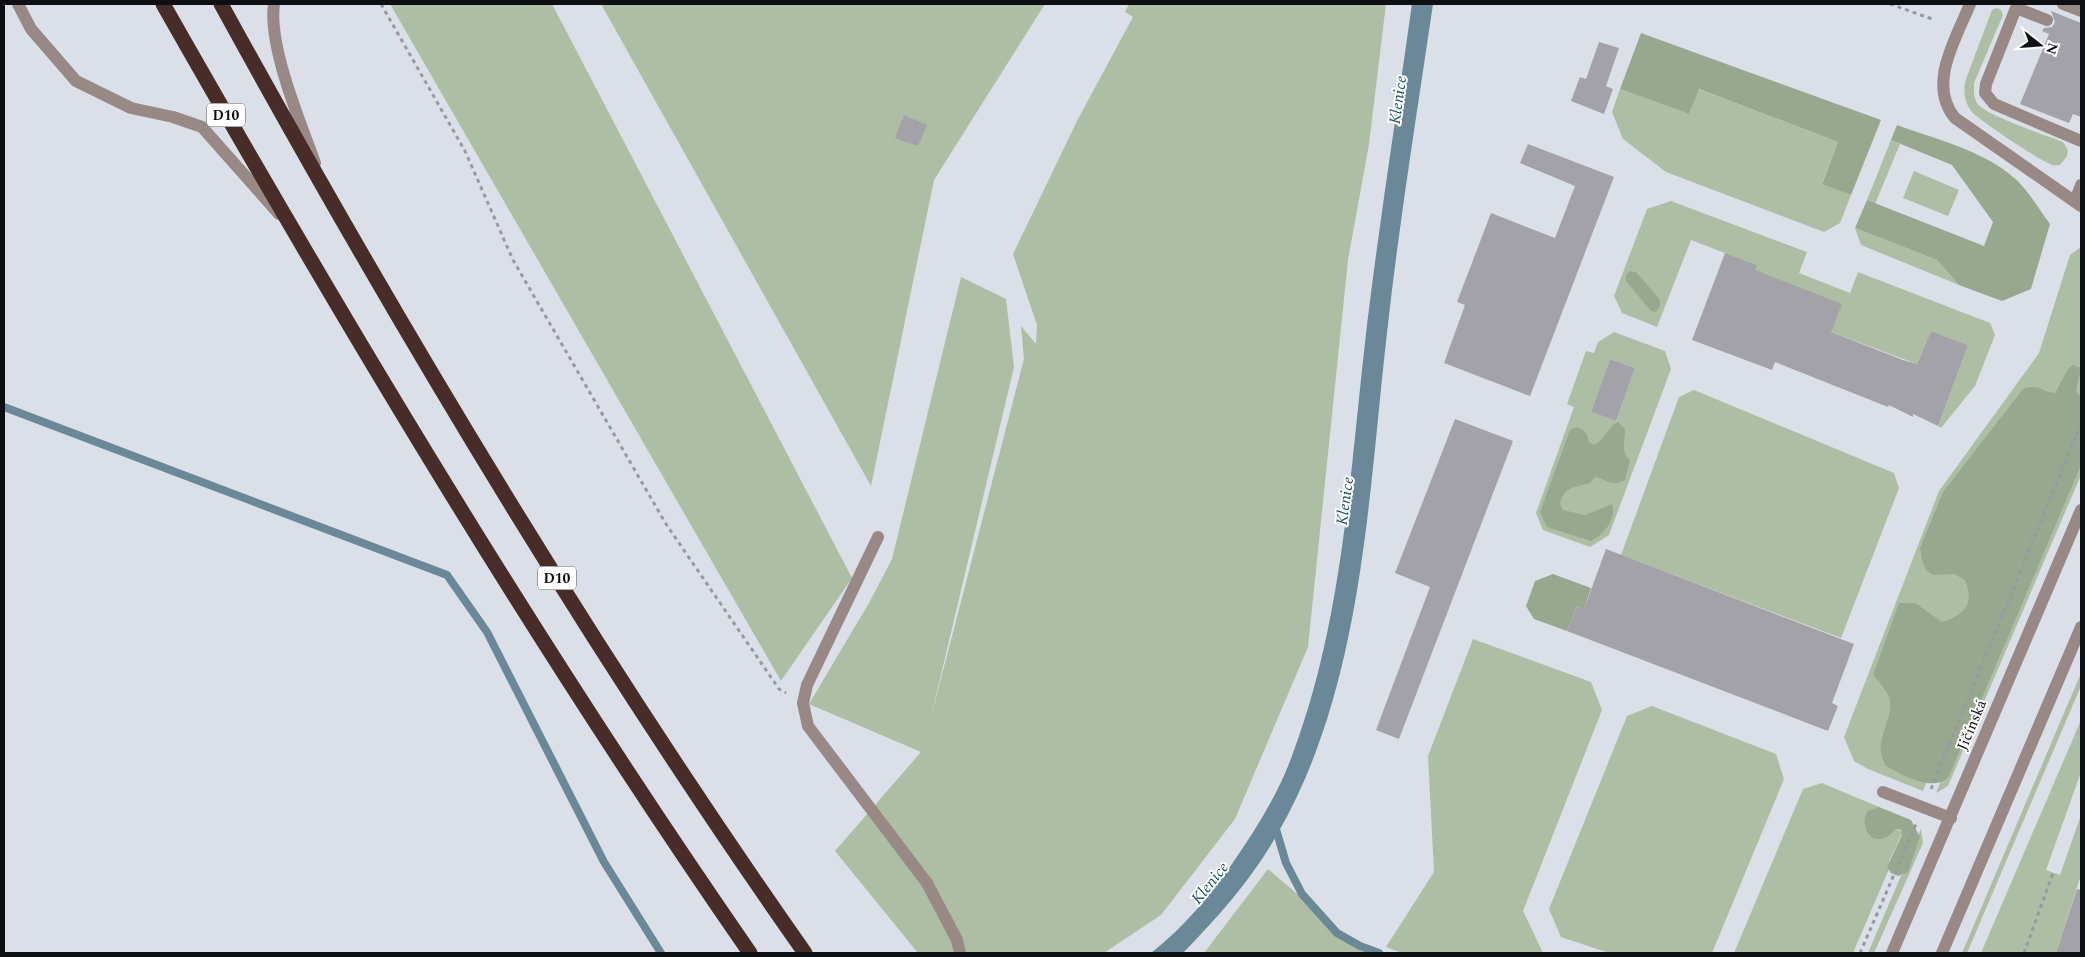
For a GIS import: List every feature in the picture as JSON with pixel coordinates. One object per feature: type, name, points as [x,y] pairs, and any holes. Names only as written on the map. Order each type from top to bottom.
[{"type":"highway","name":"D10","points":[[163,4],[290,227],[429,459],[568,682],[750,953]]},
{"type":"highway","name":"D10","points":[[221,4],[325,194],[465,430],[606,658],[741,862],[805,953]]},
{"type":"street","points":[[18,4],[32,29],[76,81],[131,108],[173,117],[202,128],[290,227]]},
{"type":"street","points":[[274,4],[272,16],[283,72],[325,194]]},
{"type":"street","points":[[1970,4],[1944,69],[1942,83],[1947,108],[1955,118],[2078,204],[2081,185]]},
{"type":"street","points":[[2063,4],[2081,11]]},
{"type":"street","points":[[2047,20],[2017,6],[1986,84],[1985,93],[1994,104],[2067,133],[2081,141]]},
{"type":"street","name":"Jičínská","points":[[1892,953],[2081,510]]},
{"type":"street","points":[[878,537],[807,685],[803,703],[808,726],[926,884],[957,940],[960,953]]},
{"type":"street","points":[[1942,953],[2081,627]]},
{"type":"street","points":[[1884,792],[1951,818]]},
{"type":"path","points":[[381,4],[465,151],[513,260],[666,524],[779,689],[803,703]]},
{"type":"path","points":[[1890,4],[1934,20]]},
{"type":"path","points":[[1929,793],[2081,424]]},
{"type":"path","points":[[1860,953],[1916,824]]},
{"type":"path","points":[[2024,953],[2053,873]]},
{"type":"green space","points":[[390,4],[552,4],[852,578],[781,681]]},
{"type":"green space","points":[[601,4],[1045,4],[934,180],[871,486]]},
{"type":"green space","points":[[1129,4],[1386,4],[1369,144],[1348,260],[1308,647],[1235,819],[1161,915],[1104,953],[918,953],[835,851],[921,752],[809,704],[869,603],[892,559],[961,277],[1006,299],[1014,367],[931,717],[1024,359],[1021,326],[1036,344],[1037,325],[1013,254],[1078,119],[1133,17],[1125,12]]},
{"type":"green space","points":[[1997,8],[2001,10],[2003,15],[1974,83],[1977,103],[1991,113],[2063,142],[2068,150],[2067,156],[2060,165],[2047,162],[2011,141],[1972,112],[1967,104],[1964,92],[1966,79],[1992,10]]},
{"type":"green space","points":[[1641,33],[1881,120],[1851,195],[1822,184],[1838,142],[1699,89],[1689,114],[1620,89]]},
{"type":"green space","points":[[1620,89],[1689,114],[1698,89],[1838,142],[1822,183],[1851,195],[1840,223],[1824,232],[1666,172],[1623,139],[1612,112]]},
{"type":"green space","points":[[1897,125],[1957,146],[1987,159],[2012,176],[2028,193],[2050,224],[2031,289],[2002,301],[1959,285],[1937,260],[1855,228],[1867,200],[1984,246],[1993,222],[1952,165],[1891,140]]},
{"type":"green space","points":[[1891,140],[1900,144],[1875,204],[1867,200]]},
{"type":"green space","points":[[1914,171],[1959,190],[1948,216],[1903,198]]},
{"type":"green space","points":[[1671,201],[1807,252],[1799,273],[1850,293],[1858,272],[1990,323],[1995,335],[1975,386],[1941,428],[1938,426],[1968,345],[1931,331],[1917,364],[1831,332],[1752,277],[1756,265],[1691,240],[1657,327],[1622,313],[1614,296],[1647,209]]},
{"type":"green space","points":[[1855,228],[1937,260],[1959,285],[1861,245]]},
{"type":"green space","points":[[2081,247],[2081,407],[1923,791],[1868,769],[1854,761],[1844,737],[1939,491],[2039,353],[2070,255]]},
{"type":"green space","points":[[1630,271],[1636,272],[1660,300],[1660,306],[1656,312],[1651,311],[1626,281],[1626,275]]},
{"type":"green space","points":[[1614,332],[1665,351],[1671,369],[1609,535],[1590,547],[1543,530],[1536,513],[1574,407],[1567,404],[1586,351],[1594,353],[1598,342]],"holes":[[[1610,359],[1635,368],[1616,421],[1591,412]]]},
{"type":"green space","points":[[2073,365],[2081,368],[2076,391],[2081,397],[2081,465],[1949,776],[1943,781],[1935,783],[1918,781],[1886,766],[1882,757],[1881,741],[1889,717],[1890,701],[1885,690],[1873,675],[1899,603],[1915,603],[1942,622],[1957,616],[1966,607],[1969,596],[1965,580],[1954,574],[1933,575],[1926,570],[1922,560],[1920,548],[1943,492],[2023,389],[2037,387],[2055,393],[2068,369]]},
{"type":"green space","points":[[1694,390],[1894,473],[1899,488],[1841,638],[1621,555],[1679,397]]},
{"type":"green space","points":[[1618,422],[1625,429],[1624,449],[1630,460],[1625,480],[1613,483],[1595,477],[1590,483],[1567,491],[1560,504],[1563,510],[1585,515],[1612,504],[1613,516],[1608,526],[1591,541],[1547,527],[1540,512],[1570,430],[1577,427],[1584,431],[1589,442],[1594,445]]},
{"type":"green space","points":[[2081,441],[2081,475],[1948,786],[1936,793]]},
{"type":"green space","points":[[1553,574],[1591,588],[1584,609],[1577,606],[1567,631],[1534,619],[1526,606],[1535,581]]},
{"type":"green space","points":[[1473,639],[1591,682],[1602,710],[1523,911],[1543,953],[1402,953],[1386,947],[1434,872],[1428,756]]},
{"type":"green space","points":[[2081,673],[2081,686],[1967,953],[1962,953]]},
{"type":"green space","points":[[1652,706],[1776,754],[1784,779],[1712,953],[1609,953],[1561,937],[1549,909],[1627,716]]},
{"type":"green space","points":[[2081,720],[2081,772],[2046,870],[2060,875],[2081,815],[2081,875],[2056,953],[1981,953]]},
{"type":"green space","points":[[1822,783],[1879,807],[1888,836],[1896,829],[1903,832],[1889,861],[1889,869],[1853,953],[1734,953],[1803,789]]},
{"type":"green space","points":[[1879,807],[1911,820],[1920,837],[1908,872],[1898,876],[1891,873],[1887,867],[1902,835],[1901,830],[1896,829],[1889,836],[1880,839],[1870,836],[1865,827],[1865,816],[1868,811]]},
{"type":"green space","points":[[1921,829],[1923,843],[1874,953],[1868,953]]},
{"type":"green space","points":[[1268,869],[1348,937],[1376,953],[1204,953]]},
{"type":"water","points":[[1412,4],[1433,4],[1397,251],[1367,524],[1345,652],[1329,714],[1307,774],[1279,831],[1259,864],[1223,910],[1183,953],[1151,953],[1174,933],[1205,900],[1250,838],[1281,782],[1293,753],[1310,701],[1324,649],[1343,542],[1372,285]]},
{"type":"building","points":[[2051,11],[2081,23],[2081,117],[2073,114],[2069,123],[2020,104],[2049,34],[2042,31],[2044,28],[2052,27],[2055,22]]},
{"type":"building","points":[[1599,42],[1619,48],[1606,86],[1613,89],[1604,114],[1571,101],[1580,77],[1586,79]]},
{"type":"building","points":[[904,115],[927,125],[918,146],[895,138]]},
{"type":"building","points":[[1528,144],[1614,177],[1530,396],[1444,363],[1465,305],[1457,302],[1491,213],[1555,238],[1575,186],[1520,163]]},
{"type":"building","points":[[1725,253],[1757,265],[1755,270],[1842,304],[1831,332],[1903,360],[1917,364],[1931,331],[1968,345],[1938,426],[1913,414],[1913,417],[1889,405],[1888,407],[1775,362],[1772,370],[1692,340]]},
{"type":"building","points":[[1610,359],[1635,368],[1616,421],[1591,412]]},
{"type":"building","points":[[1455,419],[1513,441],[1399,739],[1376,730],[1430,587],[1395,573]]},
{"type":"building","points":[[1606,549],[1854,644],[1832,703],[1838,706],[1828,731],[1567,631],[1577,606],[1584,609]]},
{"type":"building","points":[[2077,889],[2081,890],[2081,953],[2056,953]]},
{"type":"waterway","points":[[4,407],[447,575],[487,632],[604,862],[661,953]]},
{"type":"waterway","points":[[1275,826],[1286,863],[1302,894],[1337,933],[1360,946],[1379,953]]},
{"type":"water label","name":"Klenice","points":[[1398,100]]},
{"type":"water label","name":"Klenice","points":[[1345,501]]},
{"type":"water label","name":"Klenice","points":[[1210,883]]}]
